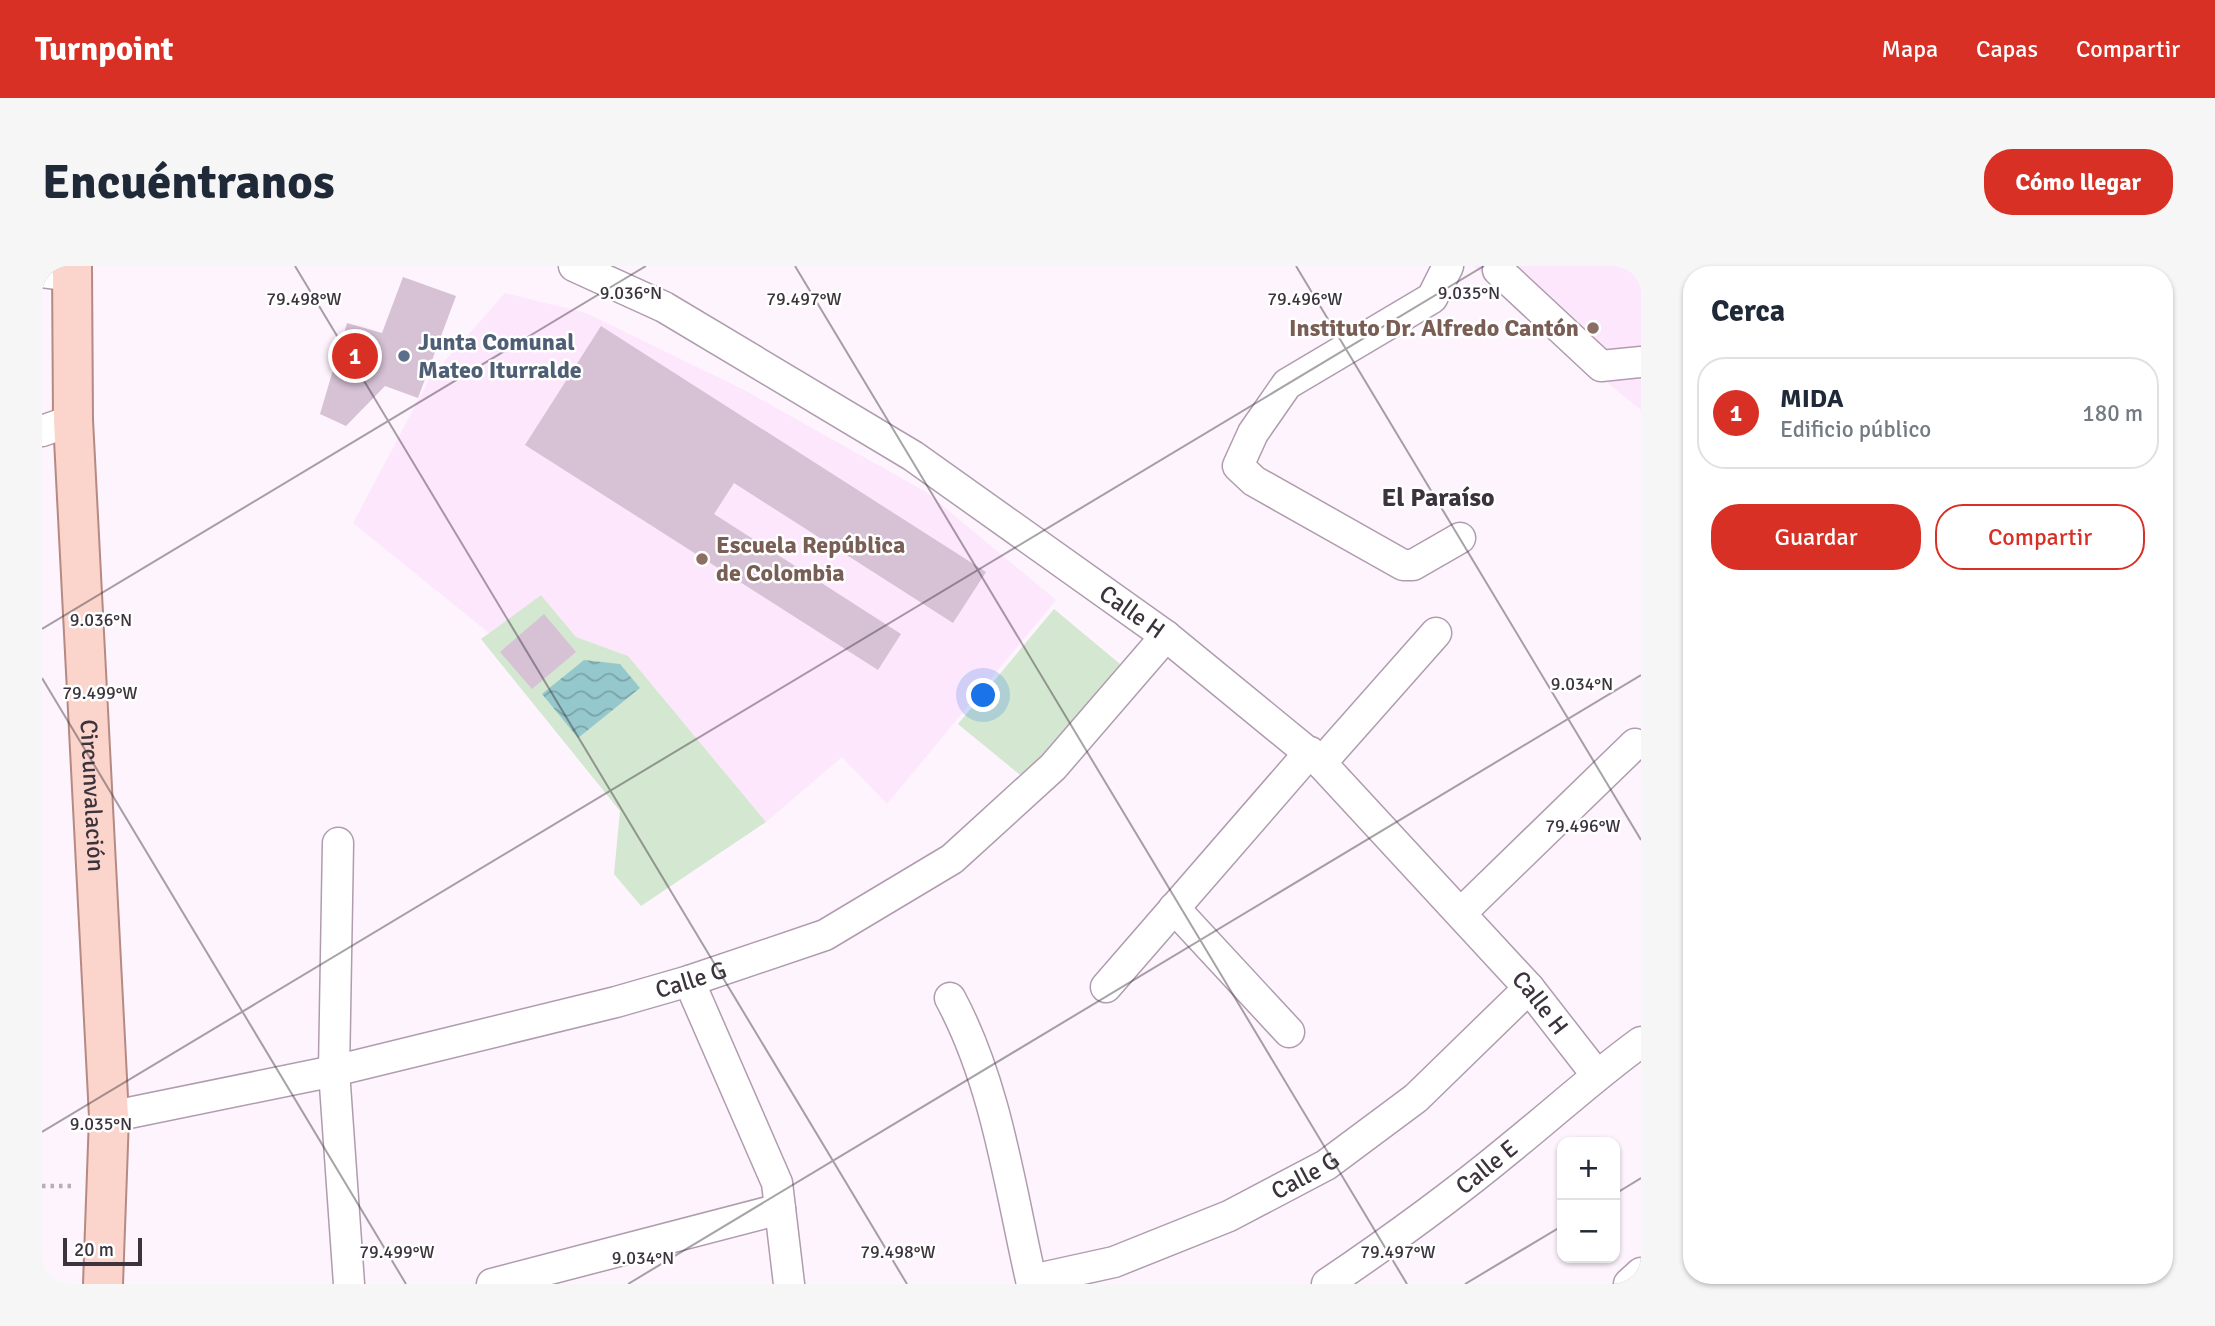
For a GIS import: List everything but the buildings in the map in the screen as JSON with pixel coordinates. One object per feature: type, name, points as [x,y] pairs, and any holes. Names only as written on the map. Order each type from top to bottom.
[{"type":"main road","name":"Circunvalación","points":[[62,271],[57,425],[109,1117],[103,1284]]},
{"type":"street","name":"Calle H","points":[[574,266],[664,307],[912,456],[1166,636],[1315,757],[1529,988],[1596,1074]]},
{"type":"street","points":[[1448,266],[1432,298],[1287,384],[1253,433],[1238,466],[1254,481],[1403,565],[1413,565],[1460,538]]},
{"type":"street","points":[[1500,266],[1498,270],[1601,366],[1641,362]]},
{"type":"street","points":[[1106,987],[1174,908],[1436,633]]},
{"type":"street","name":"Calle G","points":[[109,1117],[334,1071],[616,1002],[689,981],[825,935],[952,859],[1053,767],[1166,636]]},
{"type":"street","points":[[1461,913],[1635,744]]},
{"type":"street","points":[[338,843],[334,1071],[349,1284]]},
{"type":"street","points":[[1174,908],[1289,1032]]},
{"type":"street","points":[[689,981],[777,1184],[789,1284]]},
{"type":"street","name":"Calle G","points":[[1032,1282],[1114,1262],[1140,1252],[1229,1216],[1326,1166],[1416,1098],[1529,988]]},
{"type":"street","points":[[950,998],[962,1020],[989,1095],[1032,1282]]},
{"type":"street","name":"Calle E","points":[[1327,1284],[1402,1233],[1510,1149],[1596,1074],[1641,1042]]},
{"type":"street","points":[[492,1284],[780,1209]]},
{"type":"street","points":[[1629,1284],[1641,1273]]},
{"type":"shaded area","name":"Instituto Dr. Alfredo Cantón","points":[[1474,266],[1641,266],[1641,410],[1615,389]]},
{"type":"shaded area","name":"Escuela República de Colombia","points":[[505,293],[586,313],[746,391],[926,492],[1056,600],[887,804],[842,757],[766,822],[628,656],[576,637],[541,595],[489,633],[353,523],[430,378]]},
{"type":"green space","points":[[541,595],[576,637],[628,656],[766,822],[641,906],[614,874],[620,811],[481,639]]},
{"type":"green space","points":[[1054,609],[1120,664],[1025,779],[958,724]]},
{"type":"water","points":[[584,660],[620,664],[640,688],[578,738],[542,694]]},
{"type":"place","name":"Instituto Dr. Alfredo Cantón","points":[[1593,328]]},
{"type":"place","name":"MIDA","points":[[355,356]]},
{"type":"place","name":"Junta Comunal Mateo Iturralde","points":[[404,356]]},
{"type":"place","name":"Escuela República de Colombia","points":[[702,559]]},
{"type":"district","name":"El Paraíso","points":[[1438,498]]}]
